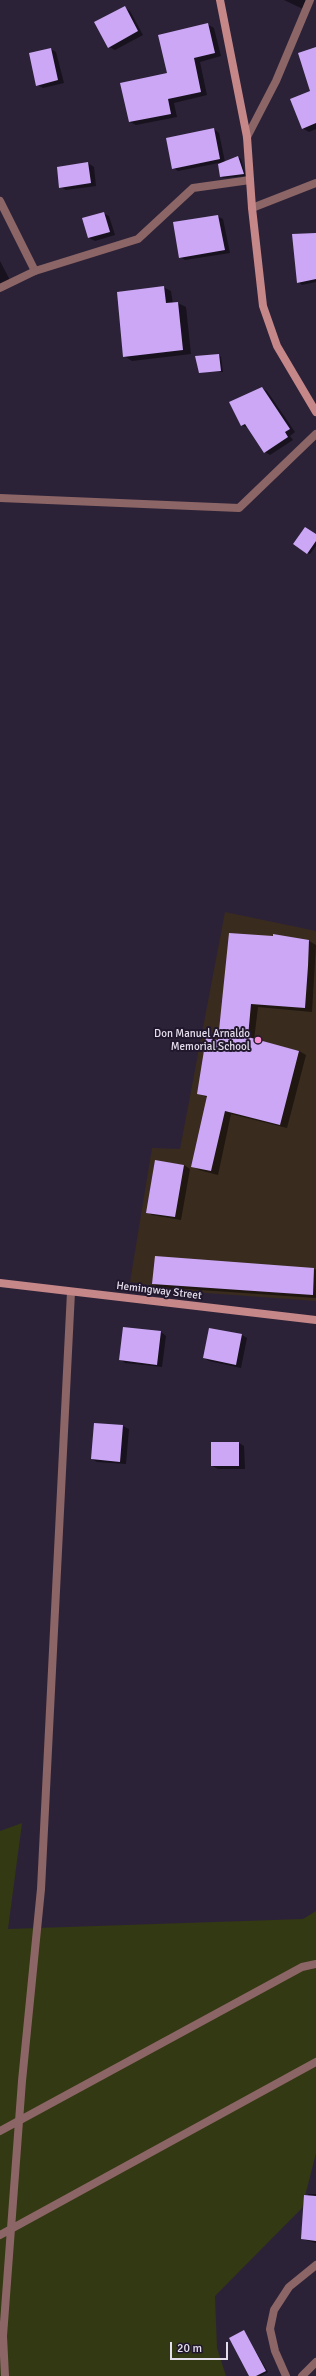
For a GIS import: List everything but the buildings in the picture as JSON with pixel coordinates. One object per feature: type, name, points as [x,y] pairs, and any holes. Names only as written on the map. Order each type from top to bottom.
[{"type":"main road","points":[[220,0],[247,137],[252,208],[264,306],[277,346],[316,412]]},
{"type":"main road","name":"Hemingway Street","points":[[0,1283],[316,1320]]},
{"type":"street","points":[[247,137],[276,81],[310,0]]},
{"type":"street","points":[[0,288],[35,271],[138,239],[193,188],[250,180]]},
{"type":"street","points":[[252,208],[316,183]]},
{"type":"street","points":[[0,201],[35,271]]},
{"type":"street","points":[[0,498],[239,508],[316,434]]},
{"type":"street","points":[[5,2376],[3,2336],[20,2120],[41,1889],[71,1292]]},
{"type":"street","points":[[0,2131],[302,1967],[316,1964]]},
{"type":"street","points":[[0,2235],[316,2062]]},
{"type":"street","points":[[286,2376],[275,2351],[270,2329],[274,2310],[289,2287],[316,2265]]},
{"type":"street","points":[[302,2376],[316,2362]]},
{"type":"shaded area","name":"Don Manuel Arnaldo Memorial School","points":[[225,912],[316,931],[316,1301],[192,1292],[130,1282],[152,1148],[180,1149]]},
{"type":"green space","points":[[22,1823],[8,1929],[303,1919],[316,1911],[316,2153],[302,2208],[215,2296],[217,2348],[226,2376],[0,2376],[0,1831]]},
{"type":"place","name":"Don Manuel Arnaldo Memorial School","points":[[258,1040]]}]
